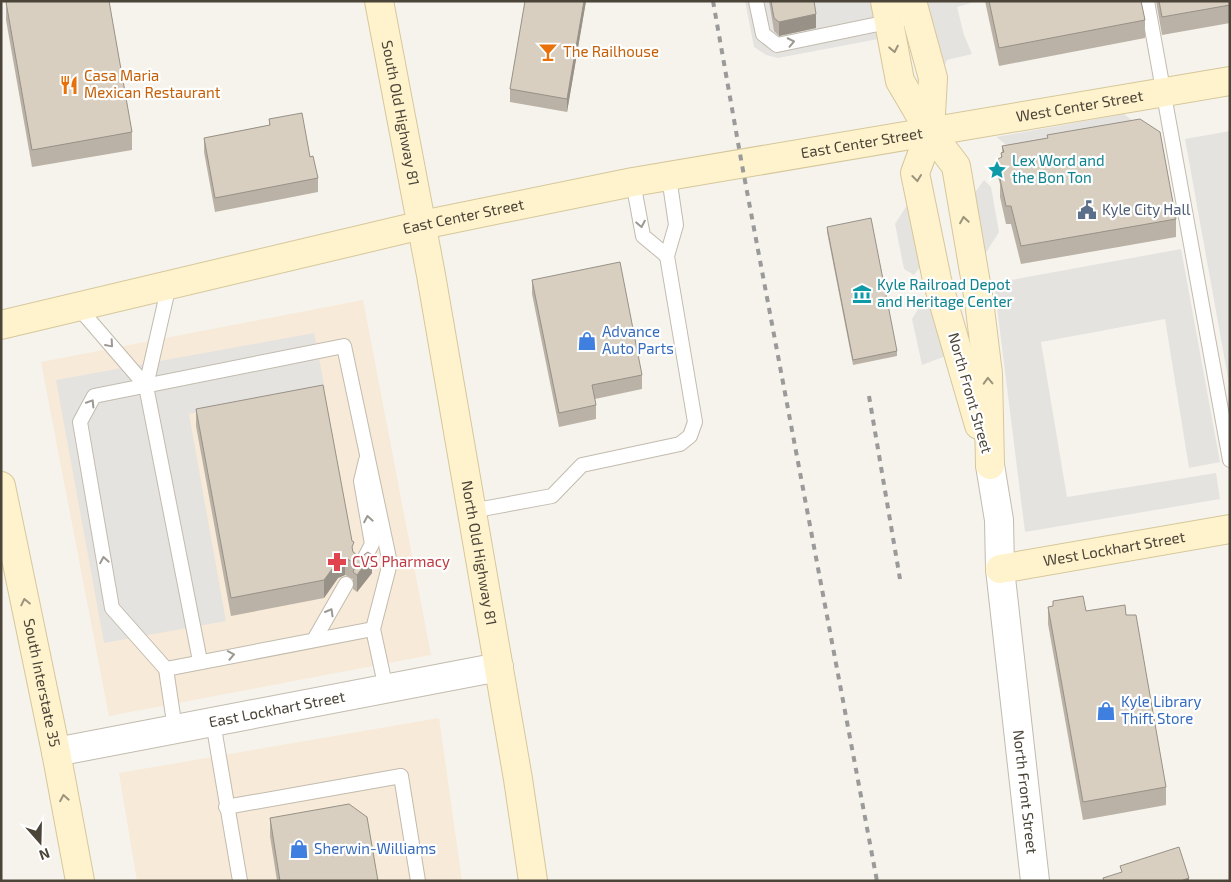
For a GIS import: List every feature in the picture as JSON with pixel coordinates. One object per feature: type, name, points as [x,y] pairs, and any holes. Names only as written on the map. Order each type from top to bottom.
[{"type":"street","name":"South Old Highway 81","points":[[379,1],[422,225]]},
{"type":"street","points":[[915,9],[933,78],[930,132]]},
{"type":"street","points":[[886,12],[900,82],[930,132]]},
{"type":"street","name":"West Center Street","points":[[930,132],[1230,81]]},
{"type":"street","name":"East Center Street","points":[[1,326],[422,225],[633,182],[930,132]]},
{"type":"street","name":"North Front Street","points":[[930,132],[956,166],[979,301],[988,374],[990,465]]},
{"type":"street","name":"North Front Street","points":[[930,132],[915,172],[938,280],[990,465],[999,520],[1000,569],[1035,881]]},
{"type":"street","name":"North Old Highway 81","points":[[422,225],[518,779],[533,881]]},
{"type":"street","name":"South Interstate 35","points":[[1,488],[56,752],[80,881]]},
{"type":"street","name":"West Lockhart Street","points":[[1000,569],[1230,529]]},
{"type":"street","name":"East Lockhart Street","points":[[56,752],[498,667]]},
{"type":"lane","points":[[756,1],[763,34],[777,45],[886,12],[915,9]]},
{"type":"lane","points":[[1147,1],[1230,460]]},
{"type":"lane","points":[[471,511],[552,496],[582,465],[680,444],[690,436],[695,422],[667,256],[676,225],[669,177]]},
{"type":"lane","points":[[633,182],[643,236],[667,256]]},
{"type":"lane","points":[[169,285],[146,386],[200,661]]},
{"type":"lane","points":[[78,307],[146,386]]},
{"type":"lane","points":[[175,730],[166,669],[112,608],[80,422],[94,396],[344,346],[390,564],[373,629],[386,689]]},
{"type":"lane","points":[[361,565],[372,544],[361,481],[367,455]]},
{"type":"lane","points":[[314,640],[346,584]]},
{"type":"lane","points":[[166,669],[373,629]]},
{"type":"lane","points":[[213,722],[240,881]]},
{"type":"lane","points":[[226,807],[401,776],[418,881]]},
{"type":"shaded area","points":[[745,1],[871,1],[878,39],[778,58],[766,55],[754,47]]},
{"type":"shaded area","points":[[925,1],[978,1],[957,7],[964,35],[972,54],[947,60],[944,67]]},
{"type":"shaded area","points":[[1124,114],[1149,133],[1020,155],[996,137]]},
{"type":"shaded area","points":[[1230,131],[1230,389],[1185,139]]},
{"type":"shaded area","points":[[984,180],[991,187],[999,232],[982,259],[974,194]]},
{"type":"shaded area","points":[[913,196],[923,263],[914,275],[904,269],[895,224]]},
{"type":"shaded area","points":[[1181,249],[1220,462],[1189,468],[1165,319],[1041,342],[1067,497],[1216,473],[1220,499],[1025,532],[994,283]]},
{"type":"shaded area","points":[[931,289],[948,358],[943,357],[922,365],[912,319]]},
{"type":"shaded area","points":[[363,300],[431,655],[109,716],[41,362]]},
{"type":"shaded area","points":[[314,333],[325,389],[189,414],[226,621],[104,643],[56,380]]},
{"type":"shaded area","points":[[439,718],[462,881],[137,881],[119,773]]},
{"type":"building","name":"Casa Maria Mexican Restaurant","points":[[109,1],[132,132],[32,150],[6,2]]},
{"type":"building","name":"The Railhouse","points":[[525,1],[584,1],[567,99],[510,89]]},
{"type":"building","points":[[771,1],[814,1],[816,14],[779,22],[774,18]]},
{"type":"building","points":[[989,1],[1141,1],[1145,20],[999,48]]},
{"type":"building","points":[[1159,1],[1230,1],[1230,5],[1162,17]]},
{"type":"building","points":[[302,113],[310,157],[313,156],[318,178],[215,198],[204,138],[270,125],[269,119]]},
{"type":"building","name":"Kyle City Hall","points":[[1140,119],[1160,132],[1176,219],[1021,246],[1011,206],[1006,206],[1000,179],[1003,178],[998,159],[1002,157],[1001,153],[1004,152],[1002,146],[1048,138],[1047,135]]},
{"type":"building","name":"Kyle Railroad Depot and Heritage Center","points":[[871,218],[897,351],[853,360],[827,227]]},
{"type":"building","name":"Advance Auto Parts","points":[[620,262],[642,375],[592,385],[596,405],[559,413],[532,280]]},
{"type":"building","name":"CVS Pharmacy","points":[[323,385],[352,541],[354,542],[353,552],[362,556],[368,552],[372,555],[357,575],[353,572],[355,567],[353,562],[345,558],[338,561],[324,580],[231,598],[196,409]]},
{"type":"building","name":"Kyle Library Thift Store","points":[[1083,596],[1086,611],[1125,605],[1126,615],[1136,615],[1166,787],[1083,802],[1048,607],[1053,606],[1053,601]]},
{"type":"building","points":[[349,804],[367,817],[378,881],[280,881],[270,818]]},
{"type":"building","points":[[1179,847],[1189,878],[1180,881],[1104,881],[1103,878],[1122,872],[1120,866]]},
{"type":"railway","points":[[713,1],[742,165],[877,881]]},
{"type":"railway","points":[[869,396],[900,579]]},
{"type":"place","name":"The Railhouse","points":[[548,52]]},
{"type":"place","name":"Casa Maria Mexican Restaurant","points":[[69,85]]},
{"type":"place","name":"Lex Word and the Bon Ton","points":[[997,170]]},
{"type":"place","name":"Kyle City Hall","points":[[1087,210]]},
{"type":"place","name":"Kyle Railroad Depot and Heritage Center","points":[[862,294]]},
{"type":"place","name":"Advance Auto Parts","points":[[587,341]]},
{"type":"place","name":"CVS Pharmacy","points":[[337,562]]},
{"type":"place","name":"Kyle Library Thift Store","points":[[1106,711]]},
{"type":"place","name":"Sherwin-Williams","points":[[299,849]]}]
